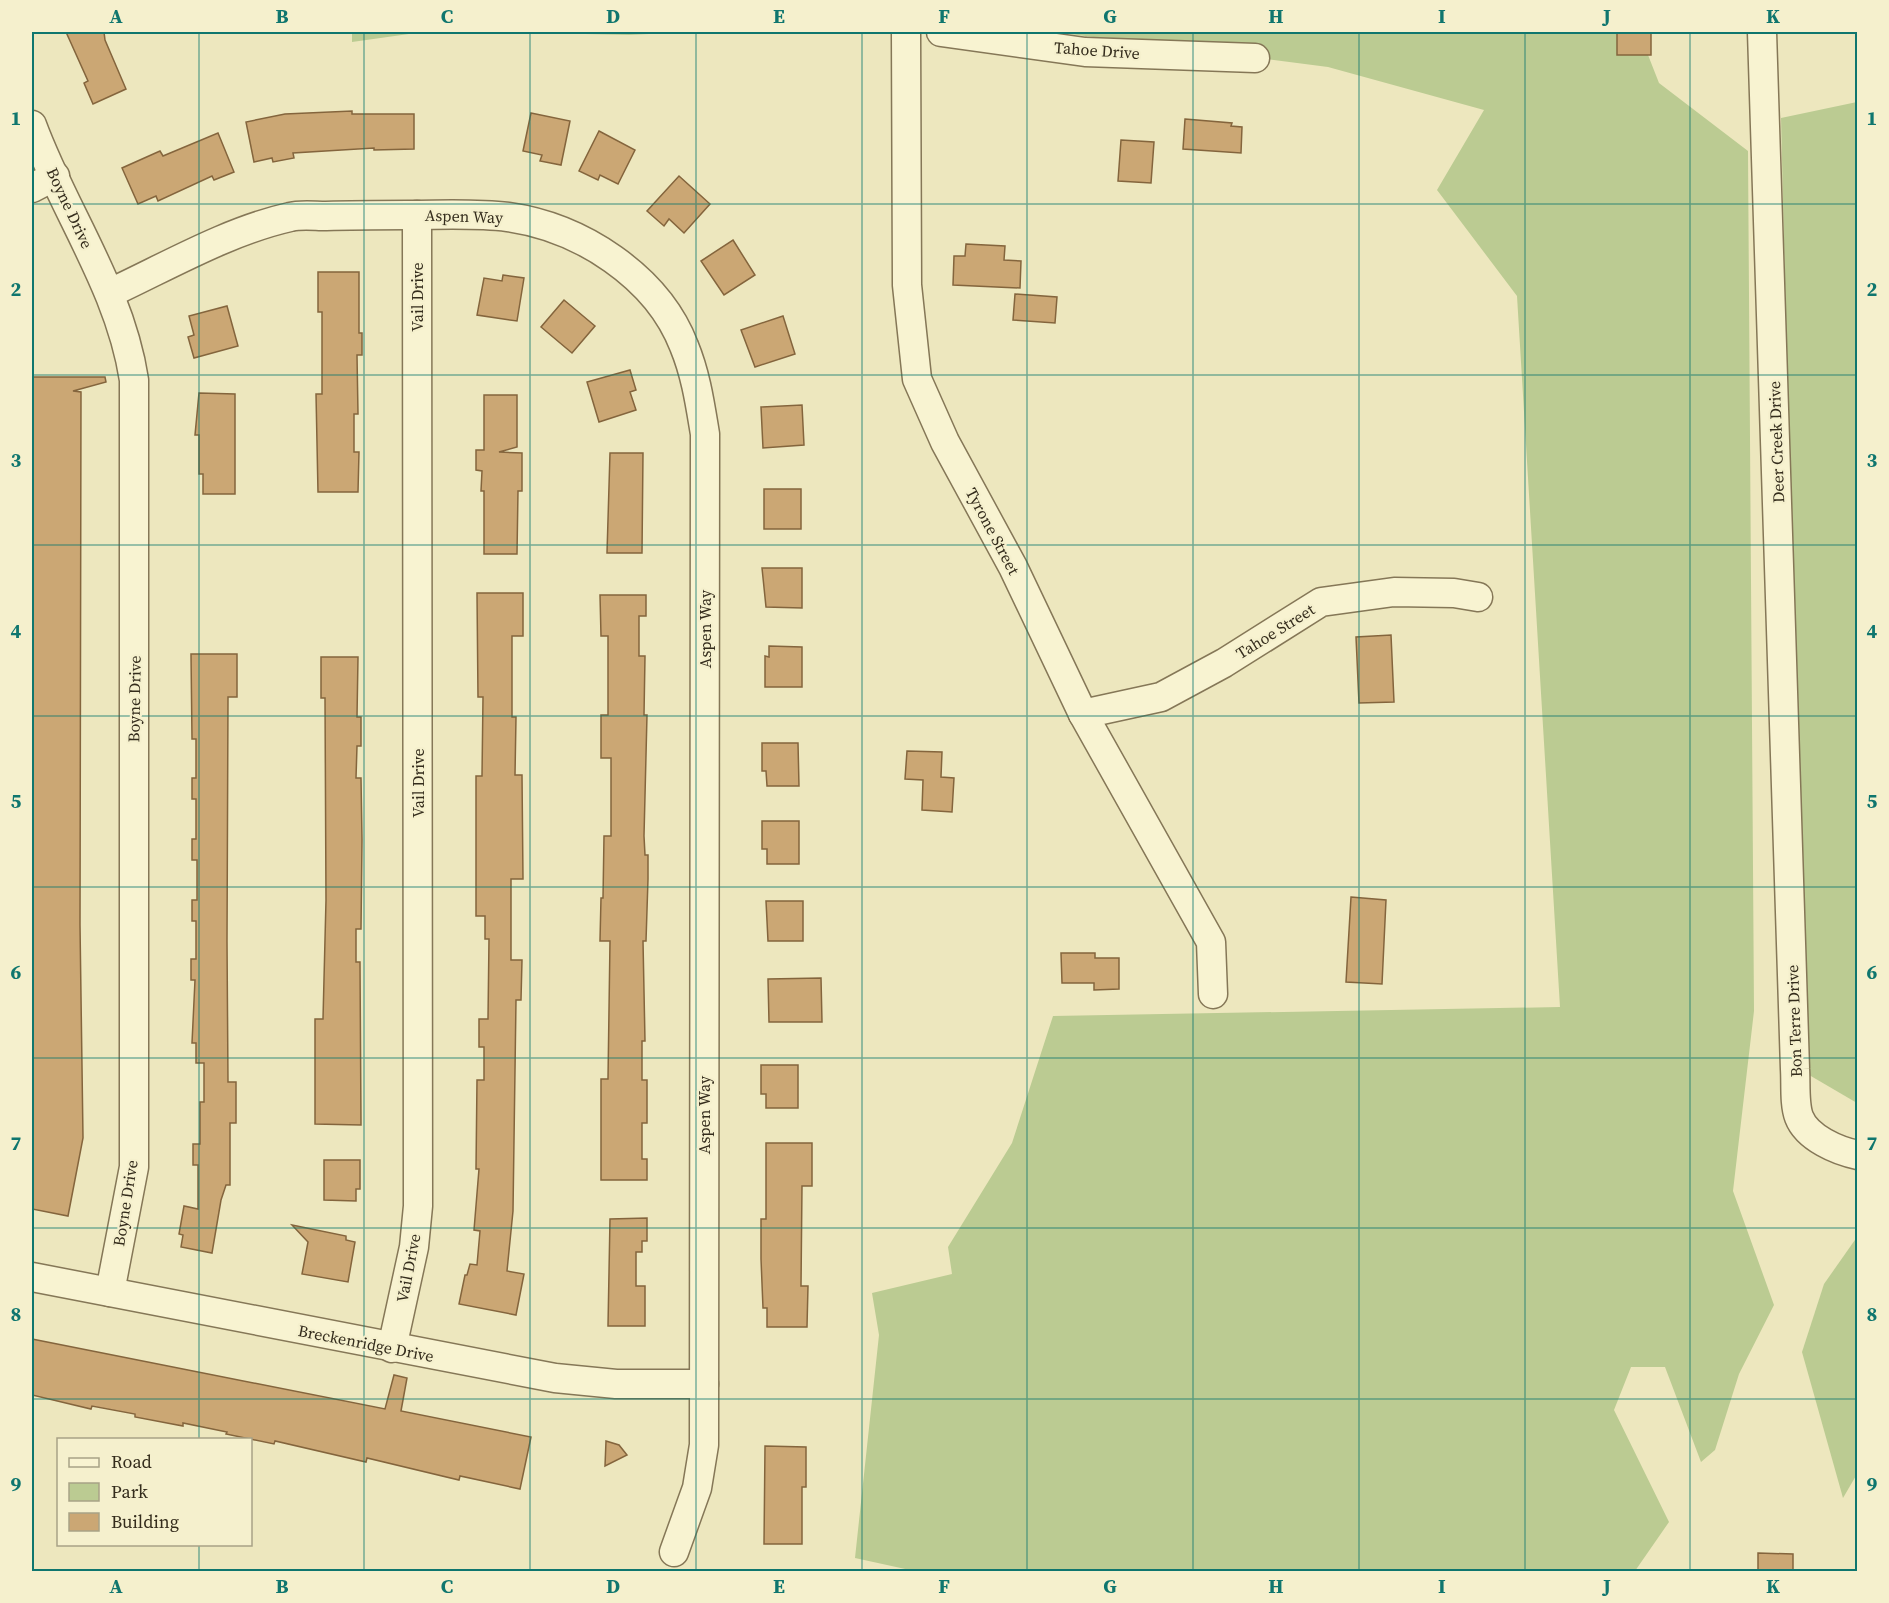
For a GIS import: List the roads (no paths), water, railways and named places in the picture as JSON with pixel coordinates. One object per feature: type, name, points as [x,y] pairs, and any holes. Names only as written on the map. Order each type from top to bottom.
[{"type":"street","name":"Tyrone Street","points":[[906,32],[907,285],[917,379],[945,442],[1013,567],[1083,714],[1211,942],[1213,993]]},
{"type":"street","name":"Tahoe Drive","points":[[941,32],[1085,52],[1255,58]]},
{"type":"street","name":"Deer Creek Drive","points":[[1762,32],[1790,852]]},
{"type":"street","name":"Boyne Drive","points":[[32,126],[43,182],[110,293],[129,345],[134,380],[134,1167],[110,1292]]},
{"type":"street","name":"Aspen Way","points":[[110,293],[229,238],[291,216],[473,214],[508,217],[538,223],[591,245],[613,259],[635,278],[662,309],[683,344],[694,374],[705,435],[704,1384],[702,1463],[697,1488],[674,1552]]},
{"type":"street","name":"Vail Drive","points":[[392,1348],[414,1247],[418,1206],[417,215]]},
{"type":"street","name":"Tahoe Street","points":[[1083,714],[1161,697],[1224,663],[1321,602],[1394,591],[1454,593],[1478,597]]},
{"type":"street","name":"Bon Terre Drive","points":[[1790,852],[1795,1069],[1799,1118],[1821,1142],[1843,1152],[1857,1155]]},
{"type":"street","name":"Breckenridge Drive","points":[[32,1277],[555,1378],[616,1384],[704,1384]]}]
